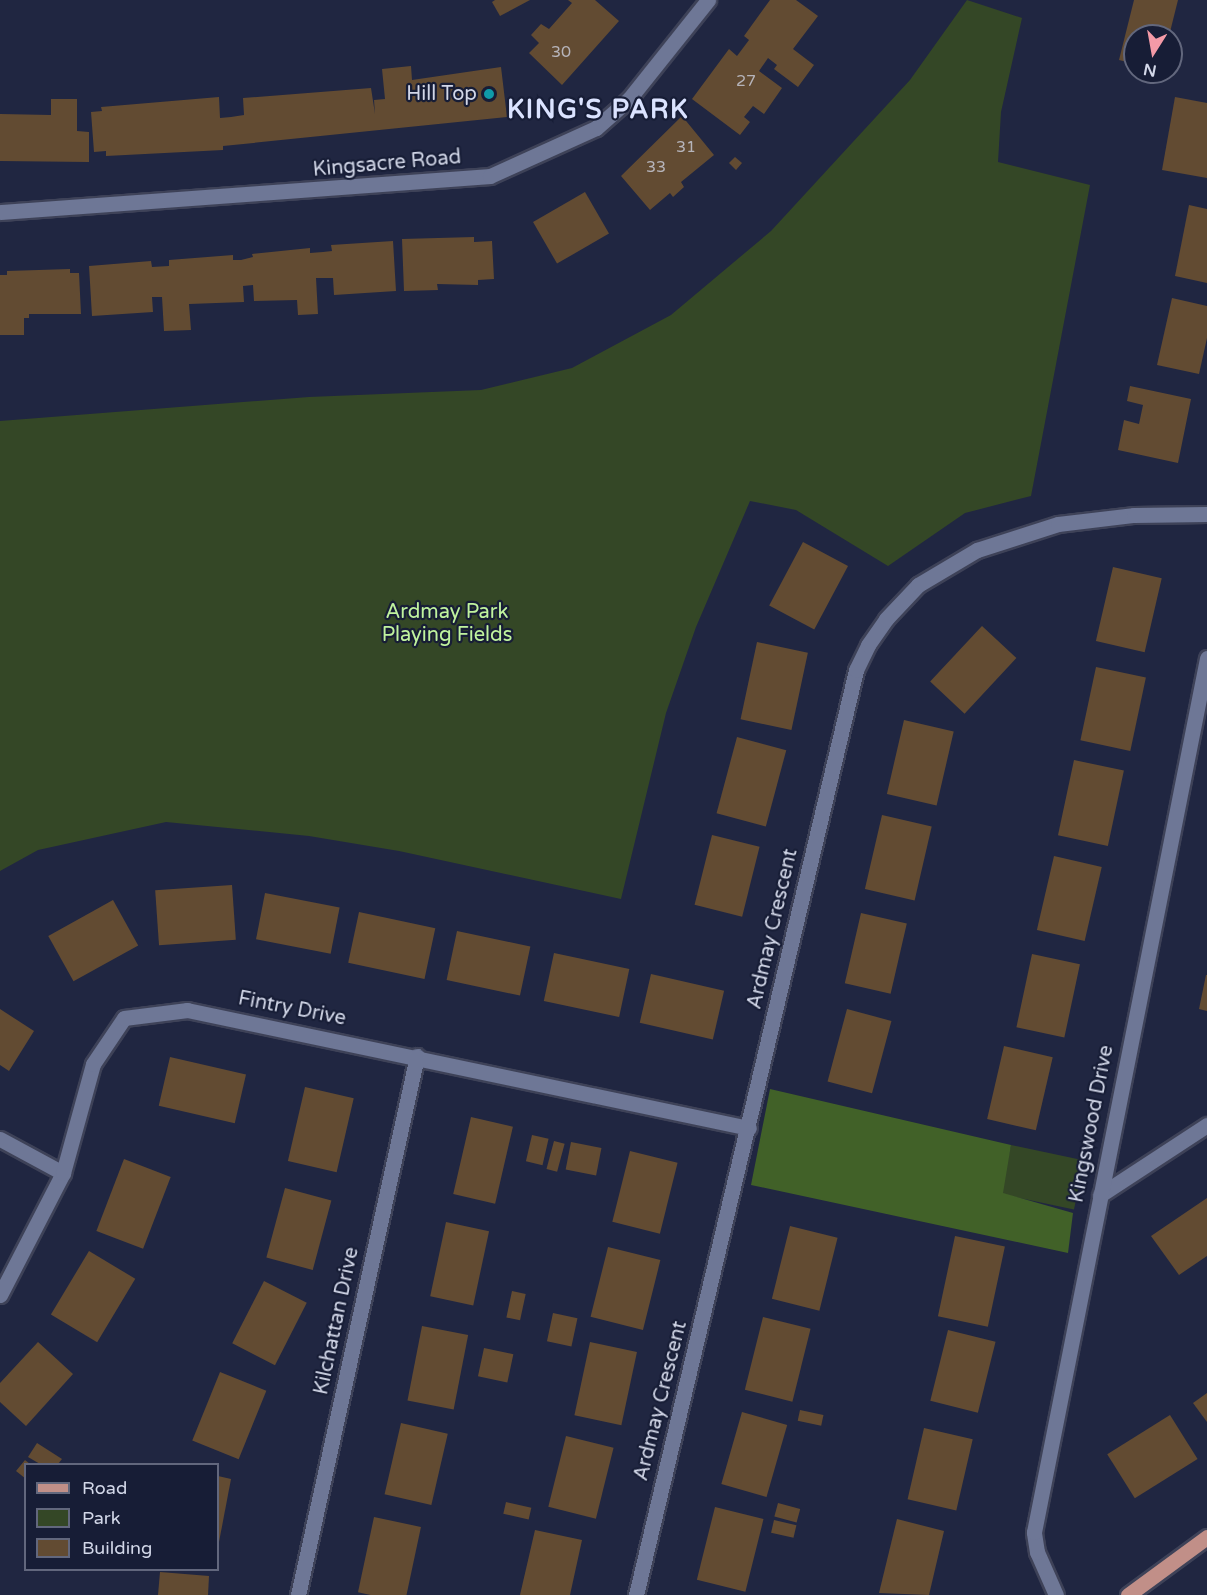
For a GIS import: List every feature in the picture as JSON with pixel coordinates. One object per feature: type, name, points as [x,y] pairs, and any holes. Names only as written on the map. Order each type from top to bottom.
[{"type":"main road","points":[[1128,1595],[1207,1538]]},
{"type":"street","name":"Kingsacre Road","points":[[0,212],[490,176],[596,128],[629,99],[708,0]]},
{"type":"street","name":"Ardmay Crescent","points":[[636,1595],[749,1128],[856,670],[886,619],[918,585],[976,550],[1058,524],[1134,515],[1207,514]]},
{"type":"street","name":"Kingswood Drive","points":[[1056,1595],[1037,1552],[1034,1532],[1207,658]]},
{"type":"street","name":"Fintry Drive","points":[[0,1294],[63,1173],[93,1064],[124,1018],[188,1010],[417,1056],[749,1128]]},
{"type":"street","name":"Kilchattan Drive","points":[[298,1595],[417,1056]]},
{"type":"street","points":[[1100,1195],[1207,1125]]},
{"type":"street","points":[[0,1139],[63,1173]]},
{"type":"green space","name":"Ardmay Park Playing Fields","points":[[967,0],[1022,18],[1001,112],[998,162],[1090,185],[1031,496],[965,513],[888,566],[796,510],[750,501],[696,627],[666,713],[621,899],[399,851],[309,836],[166,822],[38,850],[0,871],[0,421],[309,397],[481,390],[572,368],[671,315],[771,231],[910,80]]},
{"type":"green space","points":[[770,1089],[1011,1145],[1003,1193],[1073,1213],[1068,1253],[751,1185]]},
{"type":"green space","points":[[1011,1145],[1084,1161],[1074,1210],[1001,1194]]},
{"type":"building","points":[[495,0],[530,0],[500,16],[492,2]]},
{"type":"building","points":[[568,0],[595,0],[619,21],[562,85],[529,53],[539,43],[531,35],[541,24],[549,29],[572,3]]},
{"type":"building","points":[[770,0],[796,0],[818,16],[793,49],[814,65],[798,87],[774,69],[777,65],[768,58],[759,71],[782,88],[764,114],[753,106],[744,117],[750,122],[740,135],[692,99],[729,49],[737,56],[749,40],[744,36]]},
{"type":"building","points":[[1134,0],[1178,0],[1172,24],[1128,24]]},
{"type":"building","points":[[1123,44],[1123,61],[1119,60]]},
{"type":"building","points":[[411,66],[412,80],[501,67],[507,117],[223,146],[223,150],[106,156],[106,151],[94,152],[91,112],[102,111],[101,107],[219,97],[220,118],[244,115],[243,98],[371,88],[375,114],[374,100],[385,99],[382,69]]},
{"type":"building","points":[[1175,97],[1207,103],[1207,178],[1162,170]]},
{"type":"building","points":[[51,99],[77,99],[77,131],[89,132],[89,162],[0,161],[0,114],[51,115]]},
{"type":"building","points":[[682,116],[714,155],[681,182],[684,187],[673,197],[670,193],[650,210],[621,176]]},
{"type":"building","points":[[735,157],[742,163],[736,170],[729,163]]},
{"type":"building","points":[[585,192],[609,234],[557,264],[533,222]]},
{"type":"building","points":[[1189,205],[1207,209],[1207,283],[1175,276]]},
{"type":"building","points":[[474,237],[474,242],[492,241],[494,279],[478,280],[478,285],[437,284],[438,290],[404,291],[402,239]]},
{"type":"building","points":[[393,241],[396,291],[334,295],[333,278],[316,278],[318,314],[298,315],[297,300],[254,301],[253,285],[243,286],[244,302],[189,304],[191,330],[164,331],[162,297],[152,297],[153,312],[92,316],[89,266],[151,261],[152,267],[169,266],[169,260],[233,255],[233,260],[241,260],[253,257],[252,254],[310,248],[310,253],[323,252],[332,251],[331,245]]},
{"type":"building","points":[[70,269],[70,273],[79,273],[81,314],[29,314],[29,318],[24,318],[24,335],[0,335],[0,275],[7,275],[7,271]]},
{"type":"building","points":[[1172,298],[1207,306],[1207,338],[1199,374],[1157,365]]},
{"type":"building","points":[[1130,386],[1191,399],[1178,463],[1118,450],[1124,420],[1139,424],[1143,405],[1127,401]]},
{"type":"building","points":[[803,542],[848,566],[814,630],[769,606]]},
{"type":"building","points":[[1113,567],[1162,578],[1145,652],[1096,641]]},
{"type":"building","points":[[982,626],[1016,658],[965,714],[930,682]]},
{"type":"building","points":[[757,642],[808,653],[791,730],[741,719]]},
{"type":"building","points":[[1096,667],[1146,678],[1130,751],[1080,740]]},
{"type":"building","points":[[904,720],[954,731],[937,806],[887,794]]},
{"type":"building","points":[[737,737],[786,750],[766,827],[717,813]]},
{"type":"building","points":[[1074,760],[1124,771],[1108,846],[1058,835]]},
{"type":"building","points":[[882,815],[932,826],[915,901],[865,889]]},
{"type":"building","points":[[712,835],[760,847],[742,917],[695,905]]},
{"type":"building","points":[[1054,856],[1102,867],[1085,941],[1037,930]]},
{"type":"building","points":[[232,885],[236,940],[159,945],[155,890]]},
{"type":"building","points":[[265,893],[340,908],[331,954],[256,939]]},
{"type":"building","points":[[113,900],[138,945],[73,981],[48,936]]},
{"type":"building","points":[[359,912],[435,928],[424,979],[348,963]]},
{"type":"building","points":[[861,913],[907,924],[891,994],[845,983]]},
{"type":"building","points":[[457,931],[530,947],[520,996],[447,980]]},
{"type":"building","points":[[554,953],[629,969],[619,1017],[544,1001]]},
{"type":"building","points":[[1032,954],[1080,964],[1064,1038],[1016,1027]]},
{"type":"building","points":[[651,974],[724,991],[713,1040],[640,1023]]},
{"type":"building","points":[[1207,975],[1207,1011],[1199,1009]]},
{"type":"building","points":[[0,1009],[34,1031],[9,1071],[0,1065]]},
{"type":"building","points":[[847,1009],[891,1021],[872,1093],[828,1081]]},
{"type":"building","points":[[1004,1046],[1053,1057],[1036,1130],[987,1119]]},
{"type":"building","points":[[170,1057],[246,1075],[235,1123],[159,1106]]},
{"type":"building","points":[[305,1087],[354,1098],[337,1172],[288,1161]]},
{"type":"building","points":[[471,1117],[513,1127],[495,1204],[453,1194]]},
{"type":"building","points":[[532,1135],[549,1139],[542,1165],[526,1161]]},
{"type":"building","points":[[554,1141],[565,1144],[557,1172],[546,1169]]},
{"type":"building","points":[[571,1142],[601,1148],[596,1175],[566,1169]]},
{"type":"building","points":[[630,1151],[678,1163],[660,1234],[612,1222]]},
{"type":"building","points":[[124,1159],[171,1177],[143,1249],[96,1231]]},
{"type":"building","points":[[285,1188],[331,1200],[313,1270],[266,1258]]},
{"type":"building","points":[[1207,1198],[1207,1256],[1179,1275],[1151,1236]]},
{"type":"building","points":[[446,1222],[489,1231],[473,1305],[430,1296]]},
{"type":"building","points":[[790,1226],[838,1238],[819,1311],[772,1299]]},
{"type":"building","points":[[955,1236],[1005,1247],[988,1327],[938,1316]]},
{"type":"building","points":[[608,1247],[660,1260],[643,1330],[591,1317]]},
{"type":"building","points":[[89,1251],[135,1279],[97,1342],[51,1314]]},
{"type":"building","points":[[264,1281],[307,1303],[275,1365],[232,1343]]},
{"type":"building","points":[[512,1291],[526,1294],[520,1320],[506,1317]]},
{"type":"building","points":[[553,1313],[577,1318],[571,1347],[547,1341]]},
{"type":"building","points":[[763,1317],[811,1329],[792,1402],[745,1390]]},
{"type":"building","points":[[422,1326],[468,1335],[454,1410],[407,1401]]},
{"type":"building","points":[[948,1330],[996,1342],[978,1413],[930,1401]]},
{"type":"building","points":[[38,1342],[73,1374],[26,1426],[0,1402],[0,1383]]},
{"type":"building","points":[[590,1342],[637,1352],[621,1425],[574,1415]]},
{"type":"building","points":[[484,1348],[513,1354],[507,1383],[478,1376]]},
{"type":"building","points":[[220,1372],[266,1391],[239,1459],[192,1441]]},
{"type":"building","points":[[1207,1393],[1207,1422],[1193,1403]]},
{"type":"building","points":[[800,1410],[823,1415],[821,1426],[798,1421]]},
{"type":"building","points":[[742,1412],[787,1425],[767,1497],[721,1484]]},
{"type":"building","points":[[1170,1415],[1198,1459],[1135,1498],[1107,1454]]},
{"type":"building","points":[[401,1423],[448,1434],[431,1505],[385,1494]]},
{"type":"building","points":[[924,1428],[973,1439],[956,1510],[908,1499]]},
{"type":"building","points":[[566,1436],[614,1448],[596,1519],[548,1507]]},
{"type":"building","points":[[37,1443],[62,1459],[59,1463],[38,1463],[28,1457]]},
{"type":"building","points":[[25,1460],[29,1463],[24,1463],[24,1477],[16,1471]]},
{"type":"building","points":[[219,1476],[231,1479],[219,1542]]},
{"type":"building","points":[[506,1502],[531,1508],[529,1520],[503,1514]]},
{"type":"building","points":[[778,1503],[800,1509],[797,1522],[774,1517]]},
{"type":"building","points":[[715,1507],[764,1519],[745,1592],[697,1580]]},
{"type":"building","points":[[374,1517],[421,1527],[406,1595],[371,1595],[358,1592]]},
{"type":"building","points":[[897,1519],[944,1531],[929,1595],[879,1593]]},
{"type":"building","points":[[774,1520],[796,1525],[793,1538],[771,1533]]},
{"type":"building","points":[[535,1530],[582,1540],[570,1595],[520,1595]]},
{"type":"building","points":[[160,1572],[209,1576],[208,1595],[158,1595]]},
{"type":"place","name":"Hill Top","points":[[489,94]]},
{"type":"district","name":"KING'S PARK","points":[[598,110]]}]
